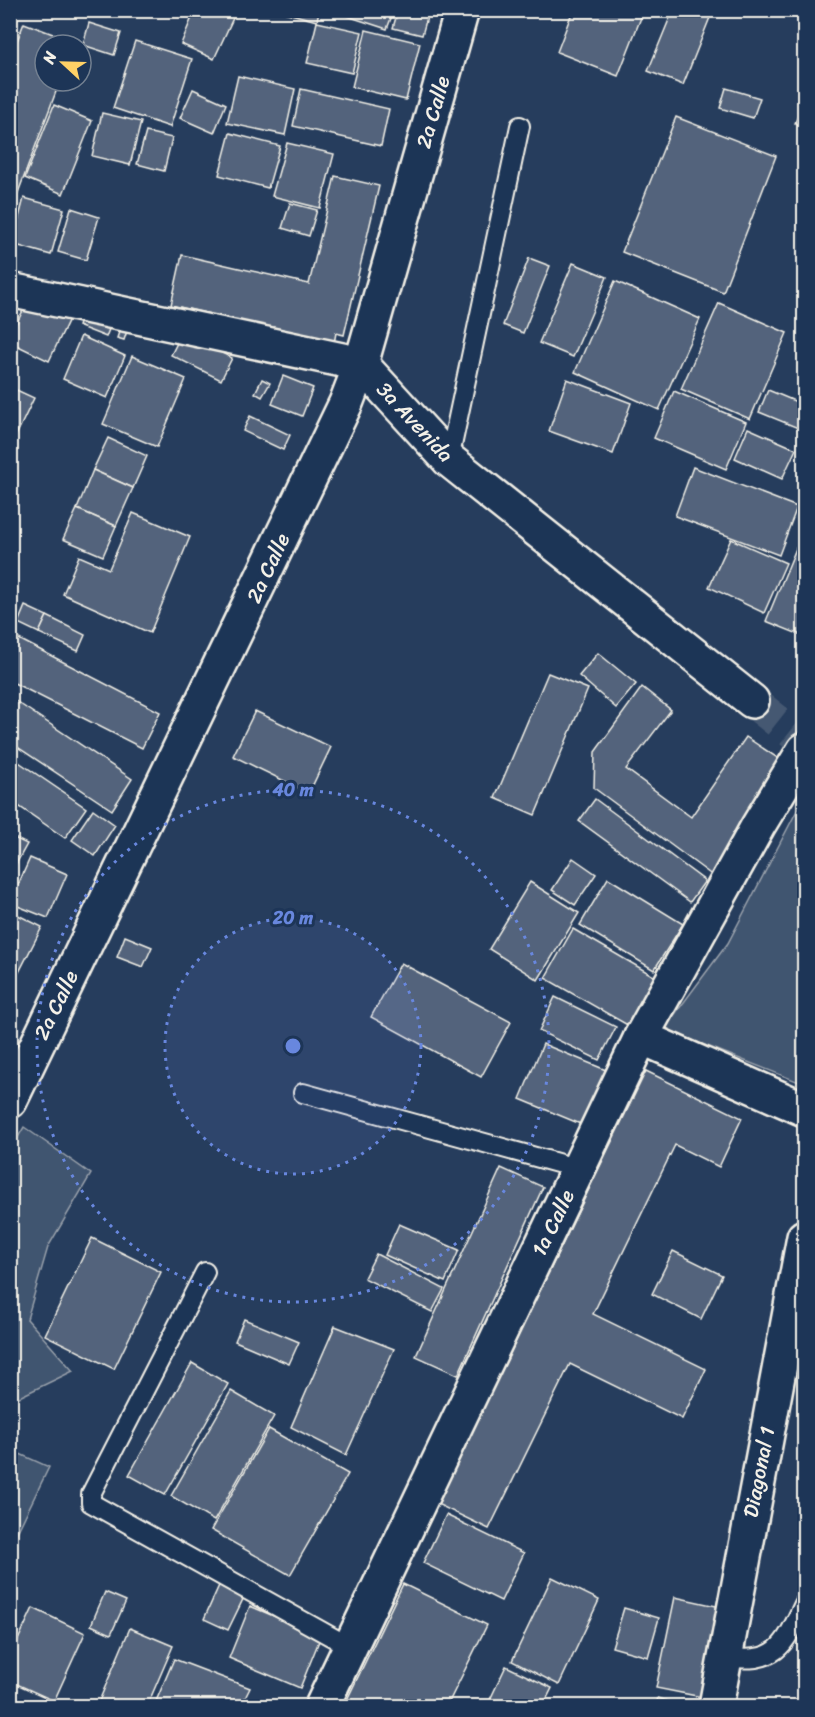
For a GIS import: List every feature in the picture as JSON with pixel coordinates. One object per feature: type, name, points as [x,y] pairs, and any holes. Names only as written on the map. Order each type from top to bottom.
[{"type":"main road","name":"2a Calle","points":[[10,1101],[346,403],[361,364],[462,10]]},
{"type":"main road","name":"3a Avenida","points":[[10,290],[361,364],[449,460],[752,701]]},
{"type":"main road","name":"1a Calle","points":[[322,1707],[641,1037],[758,826],[804,750]]},
{"type":"main road","points":[[641,1037],[804,1109]]},
{"type":"main road","name":"Diagonal 1","points":[[716,1707],[804,1237]]},
{"type":"lane","points":[[449,460],[520,126]]},
{"type":"lane","points":[[303,1093],[579,1168]]},
{"type":"lane","points":[[205,1272],[91,1494],[91,1503],[350,1647]]},
{"type":"lane","points":[[724,1657],[746,1660],[766,1657],[782,1644],[804,1604]]},
{"type":"shaded area","points":[[804,797],[804,1084],[664,1029],[728,943]]},
{"type":"shaded area","points":[[24,1127],[91,1174],[48,1247],[27,1319],[73,1371],[11,1401],[11,1149]]},
{"type":"shaded area","points":[[11,1450],[49,1467],[11,1545]]},
{"type":"building","points":[[195,10],[223,10],[234,16],[214,59],[181,44]]},
{"type":"building","points":[[276,10],[319,10],[317,21]]},
{"type":"building","points":[[342,10],[394,10],[387,29],[341,14]]},
{"type":"building","points":[[398,10],[429,10],[422,35],[393,28]]},
{"type":"building","points":[[573,10],[644,10],[618,76],[557,52]]},
{"type":"building","points":[[673,10],[713,10],[683,85],[648,71]]},
{"type":"building","points":[[317,22],[362,32],[352,73],[307,63]]},
{"type":"building","points":[[24,23],[50,33],[33,33],[33,93],[55,93],[10,214],[10,59]]},
{"type":"building","points":[[89,23],[121,33],[114,55],[93,48],[93,33],[86,33]]},
{"type":"building","points":[[366,30],[420,43],[406,100],[352,87]]},
{"type":"building","points":[[135,41],[192,59],[170,127],[113,108]]},
{"type":"building","points":[[238,76],[295,89],[285,135],[227,123]]},
{"type":"building","points":[[726,88],[760,98],[753,118],[720,108]]},
{"type":"building","points":[[193,89],[226,104],[214,133],[180,118]]},
{"type":"building","points":[[301,89],[389,109],[381,146],[293,126]]},
{"type":"building","points":[[804,100],[804,127],[795,123]]},
{"type":"building","points":[[54,105],[92,121],[63,194],[25,178]]},
{"type":"building","points":[[102,113],[141,122],[130,165],[92,156]]},
{"type":"building","points":[[676,117],[776,156],[723,292],[622,252]]},
{"type":"building","points":[[146,132],[172,138],[164,171],[137,164]]},
{"type":"building","points":[[230,133],[280,146],[268,188],[219,175]]},
{"type":"building","points":[[287,143],[334,154],[320,208],[272,196]]},
{"type":"building","points":[[335,176],[379,186],[344,335],[336,333],[334,343],[171,305],[182,255],[309,284]]},
{"type":"building","points":[[24,198],[64,209],[51,255],[12,244]]},
{"type":"building","points":[[290,203],[317,210],[309,236],[282,228]]},
{"type":"building","points":[[71,208],[99,217],[86,260],[58,252]]},
{"type":"building","points":[[529,258],[550,266],[523,333],[503,325]]},
{"type":"building","points":[[573,263],[607,277],[573,357],[539,343]]},
{"type":"building","points":[[615,281],[700,319],[659,410],[575,372]]},
{"type":"building","points":[[29,299],[69,319],[49,361],[10,342],[10,336]]},
{"type":"building","points":[[719,303],[787,333],[750,419],[681,389]]},
{"type":"building","points":[[85,308],[113,319],[106,337],[78,326]]},
{"type":"building","points":[[121,326],[128,328],[124,340],[117,338]]},
{"type":"building","points":[[182,333],[232,358],[221,380],[171,355]]},
{"type":"building","points":[[81,336],[125,356],[107,398],[63,379]]},
{"type":"building","points":[[132,356],[186,379],[157,447],[103,424]]},
{"type":"building","points":[[283,376],[313,388],[302,416],[272,404]]},
{"type":"building","points":[[262,379],[270,383],[262,397],[255,393]]},
{"type":"building","points":[[567,379],[631,403],[613,454],[549,431]]},
{"type":"building","points":[[10,387],[34,398],[10,448]]},
{"type":"building","points":[[768,390],[804,405],[803,430],[759,412]]},
{"type":"building","points":[[674,391],[746,422],[726,469],[654,438]]},
{"type":"building","points":[[250,416],[290,435],[283,450],[243,431]]},
{"type":"building","points":[[748,428],[796,449],[782,479],[735,458]]},
{"type":"building","points":[[108,438],[147,456],[133,488],[93,470]]},
{"type":"building","points":[[693,467],[797,507],[779,555],[675,516]]},
{"type":"building","points":[[93,470],[133,488],[116,526],[77,509]]},
{"type":"building","points":[[77,509],[116,526],[103,556],[63,539]]},
{"type":"building","points":[[133,513],[190,537],[150,633],[63,594],[79,556],[109,569]]},
{"type":"building","points":[[731,539],[786,563],[764,613],[709,587]]},
{"type":"building","points":[[797,546],[804,549],[803,636],[766,621]]},
{"type":"building","points":[[25,606],[47,616],[39,633],[18,623]]},
{"type":"building","points":[[47,616],[85,635],[78,651],[39,633]]},
{"type":"building","points":[[15,637],[160,712],[142,748],[10,681],[10,646]]},
{"type":"building","points":[[598,653],[636,684],[616,708],[579,676]]},
{"type":"building","points":[[548,673],[588,689],[535,815],[495,798]]},
{"type":"building","points":[[642,687],[671,710],[626,769],[691,817],[746,737],[788,765],[713,876],[594,788],[595,752]]},
{"type":"building","points":[[11,698],[132,779],[112,810],[10,742]]},
{"type":"building","points":[[255,711],[331,747],[309,793],[233,756]]},
{"type":"building","points":[[10,756],[86,808],[65,838],[10,800]]},
{"type":"building","points":[[595,799],[705,881],[690,902],[579,821]]},
{"type":"building","points":[[93,809],[115,825],[95,856],[72,840]]},
{"type":"building","points":[[10,836],[27,844],[10,875]]},
{"type":"building","points":[[30,858],[67,874],[48,918],[10,903]]},
{"type":"building","points":[[573,858],[596,874],[575,905],[552,890]]},
{"type":"building","points":[[608,878],[683,924],[654,970],[580,925]]},
{"type":"building","points":[[530,882],[579,913],[538,980],[489,949]]},
{"type":"building","points":[[10,911],[42,927],[15,980],[10,978]]},
{"type":"building","points":[[573,929],[659,979],[631,1027],[545,978]]},
{"type":"building","points":[[125,936],[152,947],[143,967],[117,957]]},
{"type":"building","points":[[401,963],[511,1022],[481,1077],[371,1017]]},
{"type":"building","points":[[555,997],[616,1027],[599,1060],[539,1031]]},
{"type":"building","points":[[543,1044],[618,1075],[595,1130],[520,1099]]},
{"type":"building","points":[[646,1071],[742,1118],[719,1167],[675,1145],[593,1314],[706,1369],[682,1419],[570,1364],[489,1529],[437,1504]]},
{"type":"building","points":[[501,1168],[543,1187],[458,1375],[416,1356]]},
{"type":"building","points":[[399,1224],[459,1250],[445,1282],[385,1255]]},
{"type":"building","points":[[92,1238],[161,1272],[114,1369],[45,1335]]},
{"type":"building","points":[[673,1251],[722,1275],[701,1319],[652,1294]]},
{"type":"building","points":[[376,1254],[444,1289],[432,1312],[364,1278]]},
{"type":"building","points":[[244,1319],[299,1342],[289,1364],[235,1341]]},
{"type":"building","points":[[335,1326],[394,1349],[346,1455],[291,1427]]},
{"type":"building","points":[[192,1363],[228,1384],[165,1495],[129,1475]]},
{"type":"building","points":[[231,1391],[274,1416],[214,1521],[171,1496]]},
{"type":"building","points":[[269,1429],[348,1474],[290,1575],[211,1530]]},
{"type":"building","points":[[446,1515],[524,1553],[501,1601],[423,1563]]},
{"type":"building","points":[[552,1577],[599,1600],[559,1685],[512,1661]]},
{"type":"building","points":[[221,1581],[246,1593],[228,1630],[204,1619]]},
{"type":"building","points":[[403,1584],[487,1625],[447,1706],[344,1706]]},
{"type":"building","points":[[105,1592],[126,1601],[111,1634],[91,1625]]},
{"type":"building","points":[[675,1597],[721,1607],[702,1697],[656,1688]]},
{"type":"building","points":[[250,1606],[321,1636],[300,1688],[229,1658]]},
{"type":"building","points":[[33,1608],[85,1633],[54,1701],[10,1681],[10,1657]]},
{"type":"building","points":[[624,1608],[659,1618],[648,1657],[612,1647]]},
{"type":"building","points":[[130,1628],[173,1646],[147,1706],[97,1706]]},
{"type":"building","points":[[174,1659],[250,1688],[241,1706],[154,1706]]},
{"type":"building","points":[[506,1666],[552,1688],[543,1706],[487,1706]]},
{"type":"building","points":[[658,1698],[683,1706],[655,1706]]},
{"type":"tunnel","points":[[752,701],[804,742]]}]
